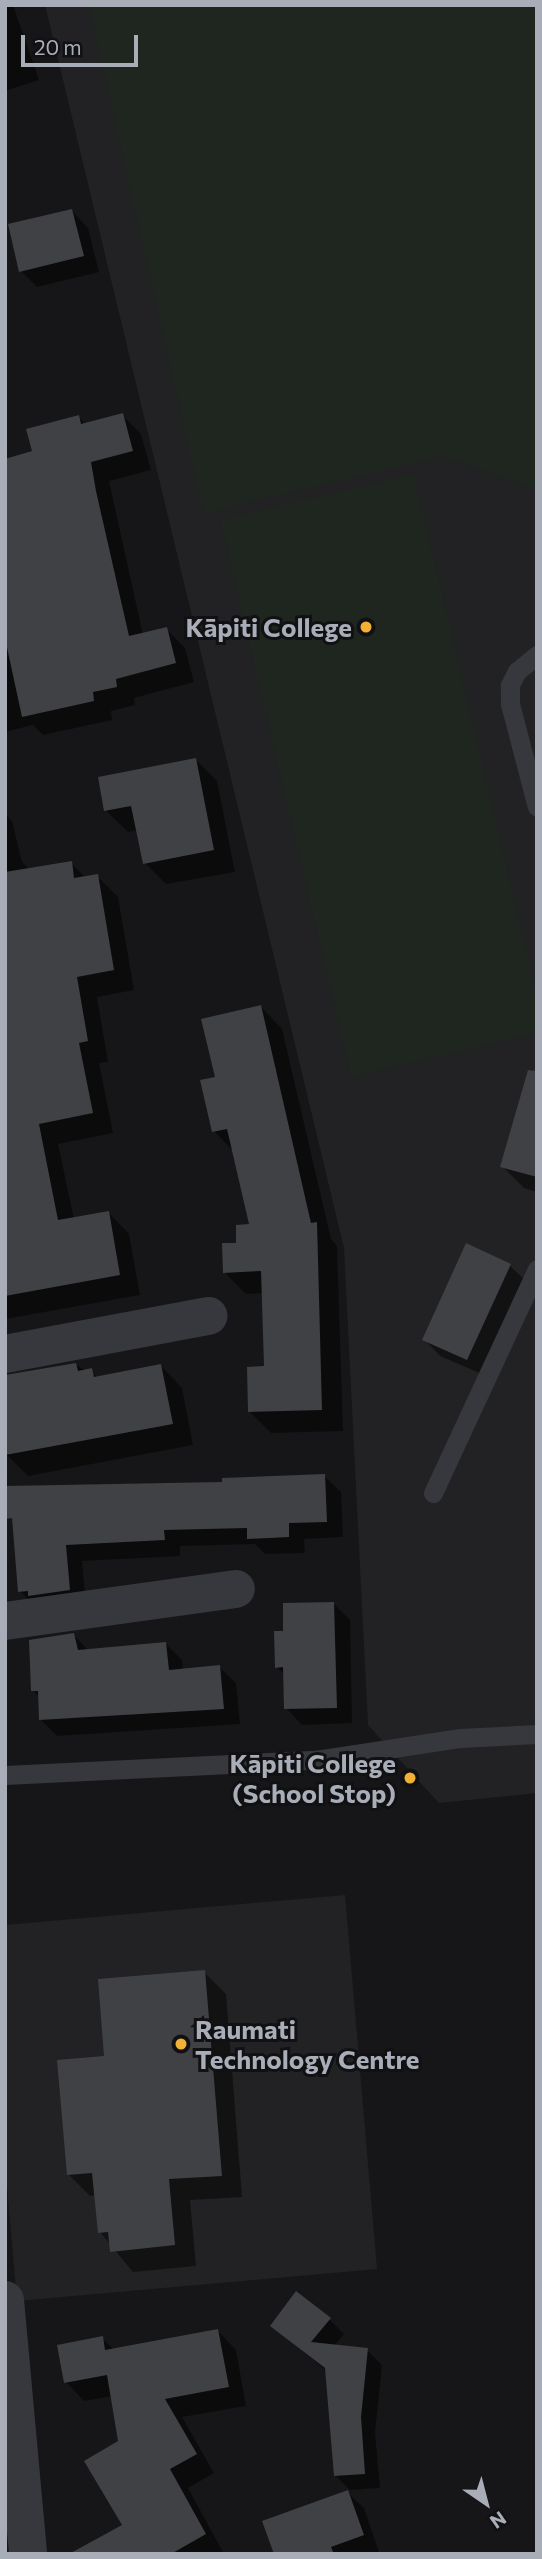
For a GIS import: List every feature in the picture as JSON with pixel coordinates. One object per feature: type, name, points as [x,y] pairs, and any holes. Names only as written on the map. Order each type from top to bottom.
[{"type":"street","points":[[5,1354],[208,1316]]},
{"type":"street","points":[[5,1621],[236,1589]]},
{"type":"street","points":[[5,2300],[28,2554]]},
{"type":"lane","points":[[537,654],[517,671],[510,684],[510,704],[537,807]]},
{"type":"lane","points":[[433,1493],[537,1269]]},
{"type":"lane","points":[[5,1775],[317,1760],[460,1738],[537,1734]]},
{"type":"shaded area","name":"Kāpiti College","points":[[45,5],[537,5],[537,1793],[439,1803],[368,1725],[344,1248]]},
{"type":"shaded area","points":[[89,5],[537,5],[537,490],[443,456],[203,513]]},
{"type":"shaded area","points":[[414,474],[537,996],[537,1033],[351,1077],[220,520]]},
{"type":"shaded area","name":"Raumati Technology Centre","points":[[345,1895],[377,2269],[17,2301],[5,2163],[5,1925]]},
{"type":"building","points":[[72,209],[84,256],[19,272],[8,224]]},
{"type":"building","points":[[123,413],[133,451],[91,462],[96,491],[129,636],[167,627],[176,663],[116,679],[117,687],[93,692],[94,701],[22,717],[5,638],[5,459],[32,451],[26,429],[79,415],[81,424]]},
{"type":"building","points":[[196,758],[214,850],[143,864],[131,806],[104,811],[98,777]]},
{"type":"building","points":[[72,861],[74,878],[98,874],[114,970],[77,977],[88,1041],[79,1043],[93,1113],[39,1124],[58,1220],[109,1211],[120,1275],[5,1296],[5,872]]},
{"type":"building","points":[[261,1005],[311,1223],[317,1222],[322,1410],[248,1412],[247,1367],[264,1366],[261,1271],[223,1273],[222,1243],[236,1243],[236,1225],[249,1224],[227,1129],[212,1132],[200,1080],[215,1077],[201,1019]]},
{"type":"building","points":[[528,1070],[537,1071],[537,1177],[500,1167]]},
{"type":"building","points":[[466,1243],[511,1264],[467,1360],[422,1340]]},
{"type":"building","points":[[76,1363],[78,1371],[92,1368],[94,1377],[161,1364],[173,1424],[5,1455],[5,1375]]},
{"type":"building","points":[[325,1474],[327,1522],[289,1523],[289,1537],[247,1539],[247,1528],[164,1530],[165,1540],[66,1545],[70,1590],[28,1596],[28,1591],[18,1592],[12,1518],[5,1519],[5,1486],[222,1482],[222,1478]]},
{"type":"building","points":[[334,1602],[337,1708],[284,1709],[283,1667],[275,1668],[274,1631],[283,1631],[283,1603]]},
{"type":"building","points":[[74,1633],[78,1650],[166,1642],[169,1670],[220,1665],[224,1709],[39,1720],[38,1691],[31,1691],[29,1640]]},
{"type":"building","points":[[205,1970],[222,2176],[169,2179],[175,2245],[110,2252],[108,2232],[98,2233],[92,2173],[67,2175],[57,2060],[104,2056],[98,1979]]},
{"type":"building","points":[[296,2291],[331,2318],[311,2342],[368,2348],[361,2417],[365,2474],[334,2476],[325,2368],[270,2326]]},
{"type":"building","points":[[218,2329],[229,2387],[165,2399],[197,2454],[170,2469],[206,2534],[171,2554],[69,2554],[122,2525],[84,2461],[118,2441],[107,2375],[64,2383],[57,2345],[103,2336],[105,2350]]},
{"type":"building","points":[[348,2490],[364,2535],[331,2547],[334,2554],[274,2554],[262,2521]]},
{"type":"place","name":"Kāpiti College","points":[[366,627]]},
{"type":"place","name":"Kāpiti College (School Stop)","points":[[410,1778]]},
{"type":"place","name":"Raumati Technology Centre","points":[[181,2044]]}]
